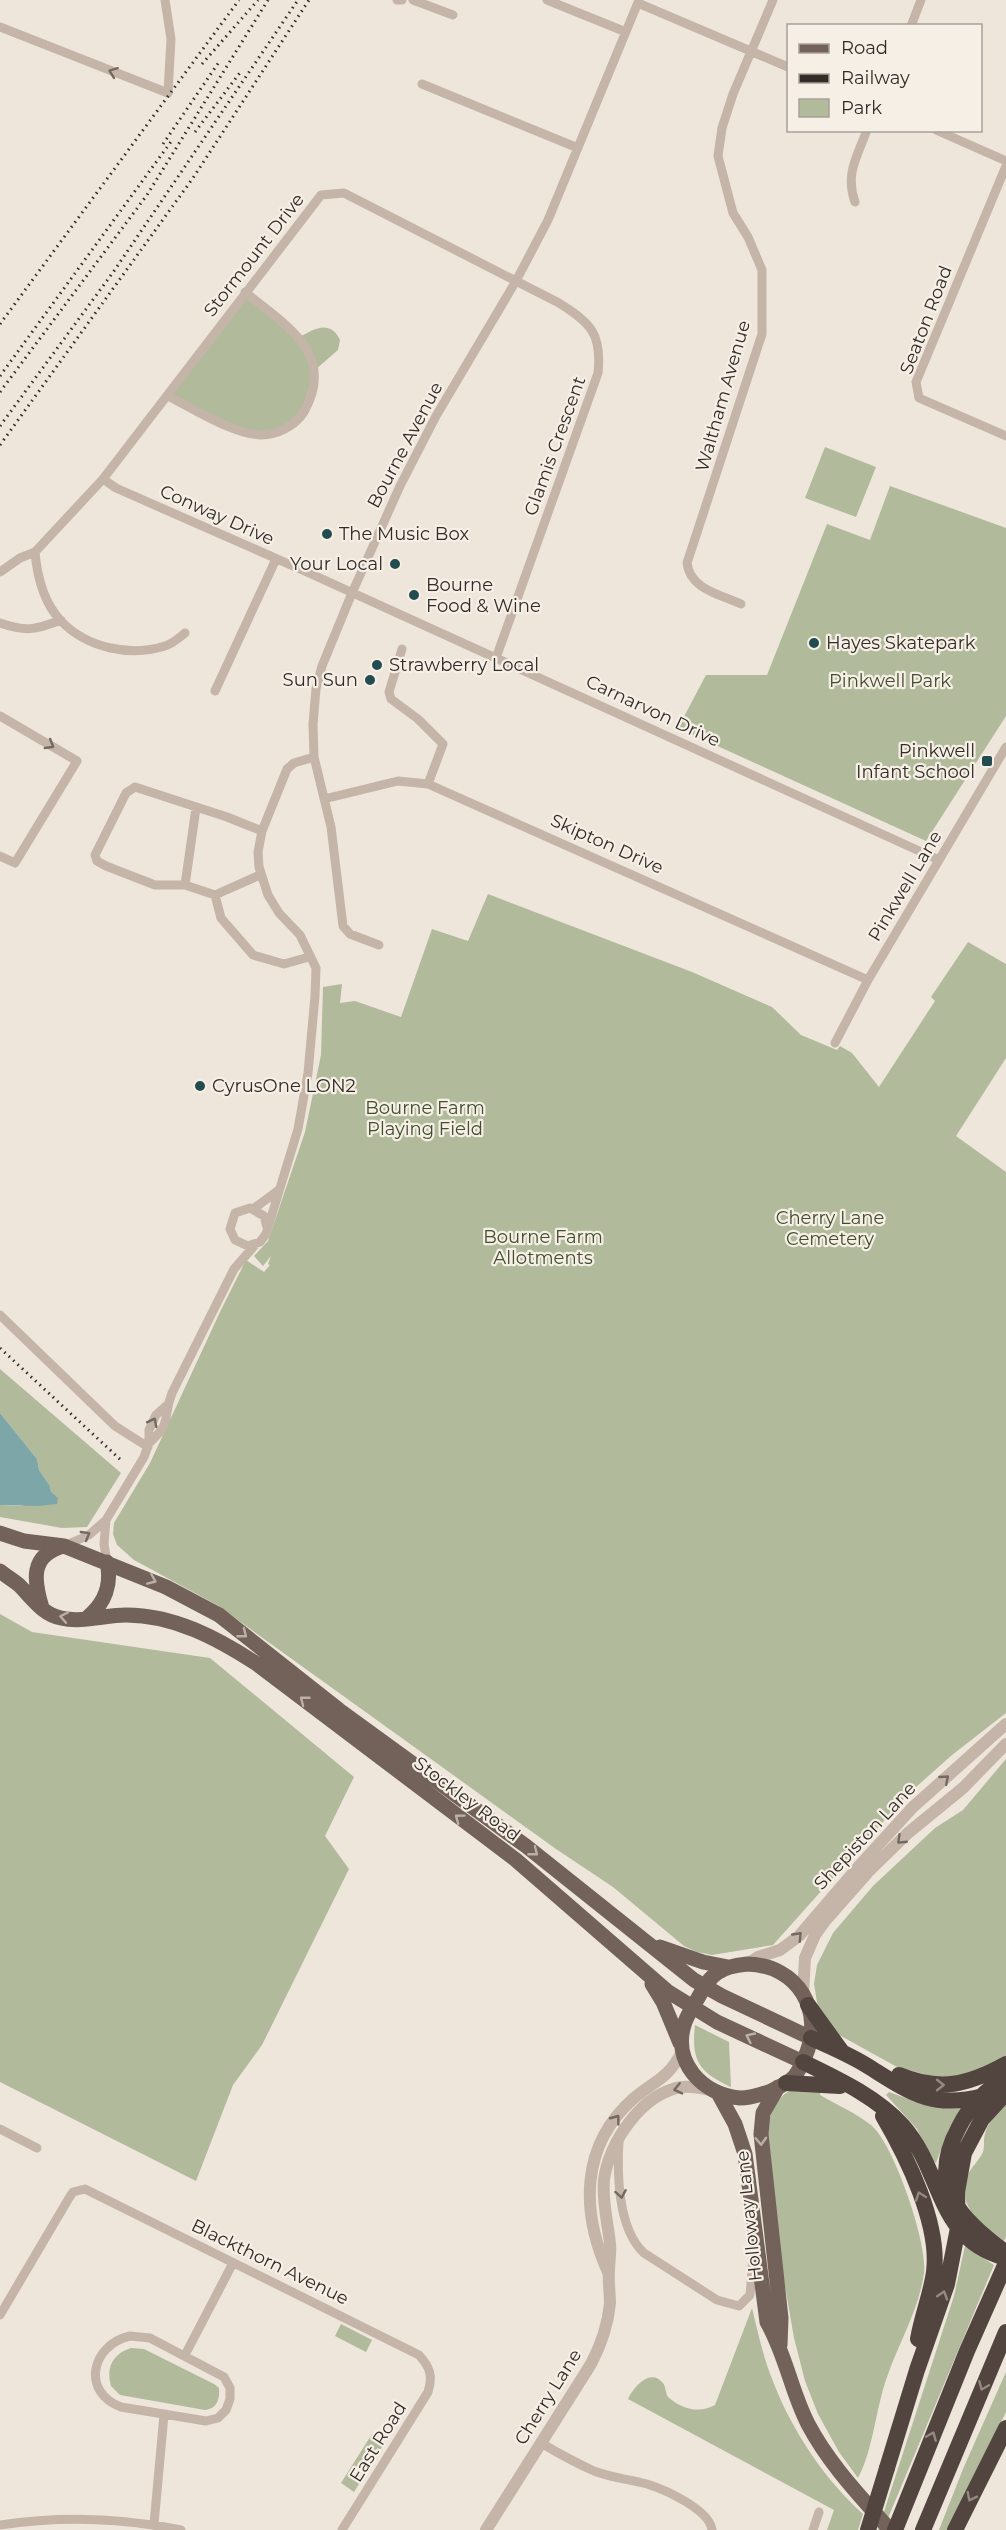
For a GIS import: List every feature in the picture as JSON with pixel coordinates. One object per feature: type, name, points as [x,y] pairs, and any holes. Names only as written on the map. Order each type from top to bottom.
[{"type":"highway","points":[[806,2000],[843,2053]]},
{"type":"highway","points":[[811,2038],[932,2100],[960,2102],[1006,2091]]},
{"type":"highway","points":[[803,2062],[853,2088],[891,2114],[917,2144],[944,2208],[958,2228],[978,2247],[1006,2258]]},
{"type":"highway","points":[[864,2064],[884,2068],[914,2081],[936,2085],[973,2081],[1006,2064]]},
{"type":"highway","points":[[1006,2078],[980,2097],[954,2136],[945,2164],[946,2183],[958,2210],[980,2234],[1006,2253]]},
{"type":"highway","points":[[782,2085],[829,2084],[853,2088]]},
{"type":"highway","points":[[868,2530],[917,2370],[947,2284],[958,2228],[959,2176],[967,2143],[982,2119],[1006,2091]]},
{"type":"highway","points":[[876,2103],[906,2160],[932,2236],[934,2271],[918,2337],[917,2370]]},
{"type":"highway","points":[[895,2530],[1006,2263]]},
{"type":"highway","points":[[923,2530],[1006,2332]]},
{"type":"highway","points":[[955,2530],[1006,2428]]},
{"type":"main road","name":"Stockley Road","points":[[0,1533],[24,1541],[64,1546],[107,1562],[166,1587],[219,1615],[339,1710],[526,1846],[705,1986],[811,2038]]},
{"type":"main road","points":[[42,1609],[35,1581],[36,1569],[46,1555],[64,1546]]},
{"type":"main road","points":[[88,1617],[98,1609],[105,1596],[108,1585],[107,1562]]},
{"type":"main road","name":"Stockley Road","points":[[0,1571],[18,1584],[42,1609],[61,1618],[78,1620],[88,1617],[145,1615],[177,1624],[225,1643],[258,1664],[516,1860],[639,1969],[692,2008],[803,2062]]},
{"type":"main road","points":[[646,1941],[703,1962],[729,1967]]},
{"type":"main road","points":[[682,2049],[685,2022],[705,1986],[717,1972],[729,1967],[760,1964],[788,1977],[806,2000],[812,2017],[811,2038],[803,2062]]},
{"type":"main road","name":"Holloway Lane","points":[[639,1969],[663,2002],[692,2073],[714,2092],[740,2138],[767,2322],[780,2346],[802,2411],[825,2452],[890,2530]]},
{"type":"main road","name":"Holloway Lane","points":[[780,2346],[781,2318],[760,2134],[763,2113],[782,2085],[793,2078],[803,2062]]},
{"type":"main road","points":[[714,2092],[749,2097],[758,2096],[782,2085]]},
{"type":"street","points":[[0,27],[168,93],[171,39],[165,0]]},
{"type":"street","points":[[397,0],[402,0]]},
{"type":"street","points":[[413,0],[453,15]]},
{"type":"street","points":[[547,0],[626,32]]},
{"type":"street","name":"Waltham Avenue","points":[[741,604],[696,584],[688,575],[687,563],[762,334],[764,306],[762,270],[748,237],[733,213],[718,156],[722,128],[733,94],[773,0]]},
{"type":"street","points":[[912,24],[921,0]]},
{"type":"street","points":[[638,1],[787,66]]},
{"type":"street","name":"Bourne Avenue","points":[[379,945],[350,934],[342,926],[331,827],[314,758],[313,724],[316,689],[322,666],[400,486],[431,426],[516,281],[548,220],[638,1]]},
{"type":"street","points":[[422,84],[578,148]]},
{"type":"street","points":[[855,202],[850,176],[866,132]]},
{"type":"street","points":[[941,132],[1006,161]]},
{"type":"street","name":"Seaton Road","points":[[1006,166],[916,382],[919,398],[1006,436]]},
{"type":"street","name":"Stormount Drive","points":[[0,572],[20,558],[35,552],[103,479],[321,195],[344,193],[516,281]]},
{"type":"street","name":"Glamis Crescent","points":[[496,658],[598,373],[600,356],[591,328],[581,316],[516,281]]},
{"type":"street","points":[[168,396],[235,429],[261,435],[286,429],[299,419],[312,397],[315,370],[309,350],[288,327],[245,292]]},
{"type":"street","name":"Conway Drive","points":[[103,479],[116,488],[352,593]]},
{"type":"street","points":[[35,552],[37,572],[45,593],[61,620],[89,641],[121,651],[140,651],[168,645],[185,633]]},
{"type":"street","points":[[215,691],[276,559]]},
{"type":"street","name":"Carnarvon Drive","points":[[352,593],[939,860]]},
{"type":"street","points":[[0,623],[21,630],[38,628],[61,620]]},
{"type":"street","points":[[402,649],[389,692],[391,699],[418,719],[443,744],[428,784]]},
{"type":"street","points":[[0,716],[77,761],[15,863],[0,856]]},
{"type":"street","name":"Pinkwell Lane","points":[[835,1043],[868,980],[1006,747]]},
{"type":"street","points":[[234,1269],[264,1238],[298,1130],[308,1073],[316,968],[300,935],[279,913],[268,895],[260,871],[258,852],[262,831],[287,769],[294,764],[314,758]]},
{"type":"street","name":"Skipton Drive","points":[[324,799],[399,781],[428,784],[673,891],[868,980]]},
{"type":"street","points":[[260,871],[215,895],[185,885],[155,885],[106,866],[97,861],[95,855],[126,793],[135,787],[262,831]]},
{"type":"street","points":[[185,885],[196,808]]},
{"type":"street","points":[[215,895],[221,918],[254,955],[285,964],[309,957]]},
{"type":"street","points":[[255,1245],[240,1244],[231,1235],[232,1218],[239,1210],[253,1209],[279,1190]]},
{"type":"street","points":[[253,1209],[264,1216],[267,1227]]},
{"type":"street","points":[[64,1546],[89,1535],[106,1520],[149,1445],[149,1430],[156,1415],[167,1405],[234,1269],[240,1244]]},
{"type":"street","points":[[0,1315],[114,1426],[149,1445]]},
{"type":"street","points":[[106,1520],[104,1544],[107,1562]]},
{"type":"street","name":"Shepiston Lane","points":[[747,1964],[758,1957],[780,1950],[799,1936],[913,1807],[1006,1724]]},
{"type":"street","name":"Shepiston Lane","points":[[806,2000],[805,1958],[814,1935],[869,1871],[908,1833],[963,1788],[1006,1744]]},
{"type":"street","name":"Cherry Lane","points":[[609,2273],[597,2244],[590,2215],[590,2185],[596,2156],[603,2138],[620,2113],[634,2098],[670,2072],[682,2049]]},
{"type":"street","name":"Cherry Lane","points":[[486,2530],[598,2350],[608,2318],[611,2251],[605,2213],[604,2180],[611,2154],[620,2136],[643,2109],[668,2091],[688,2087],[714,2092]]},
{"type":"street","points":[[0,2129],[37,2148]]},
{"type":"street","points":[[620,2136],[618,2178],[631,2238],[644,2253],[717,2300],[739,2306],[750,2295],[753,2281],[753,2216]]},
{"type":"street","name":"Blackthorn Avenue","points":[[0,2315],[69,2198],[79,2190],[91,2191],[419,2355],[430,2368]]},
{"type":"street","points":[[185,2355],[233,2263]]},
{"type":"street","points":[[130,2336],[150,2338],[224,2377],[230,2388],[229,2405],[218,2418],[206,2421],[164,2415],[114,2405],[98,2385],[97,2365],[108,2345],[130,2336]]},
{"type":"street","name":"East Road","points":[[342,2530],[428,2392],[432,2380],[430,2368]]},
{"type":"street","points":[[154,2524],[164,2415]]},
{"type":"street","points":[[541,2443],[594,2470],[621,2480],[645,2483],[668,2493],[706,2515],[712,2530]]},
{"type":"street","points":[[813,2530],[819,2512]]},
{"type":"street","points":[[0,2525],[70,2518],[154,2524],[181,2530]]},
{"type":"green space","points":[[245,292],[298,338],[316,329],[327,328],[340,340],[338,350],[315,370],[299,419],[261,435],[235,429],[168,396]]},
{"type":"green space","points":[[825,447],[876,467],[856,517],[805,498]]},
{"type":"green space","name":"Pinkwell Park","points":[[890,486],[1006,528],[1006,716],[926,841],[678,728],[706,675],[767,675],[827,524],[870,540]]},
{"type":"green space","points":[[488,894],[692,972],[772,1007],[801,1035],[837,1050],[840,1046],[852,1053],[879,1087],[935,1001],[931,997],[968,942],[1006,964],[1006,1058],[956,1136],[1006,1172],[1006,1713],[952,1755],[907,1795],[773,1945],[712,1955],[684,1946],[613,1887],[556,1849],[217,1605],[134,1560],[117,1545],[113,1534],[114,1523],[150,1463],[246,1260],[264,1272],[270,1265],[268,1264],[271,1256],[263,1266],[254,1256],[268,1241],[305,1132],[321,1055],[323,987],[342,984],[340,1003],[355,1001],[401,1017],[432,929],[468,941]]},
{"type":"green space","points":[[0,1369],[121,1473],[87,1527],[62,1528],[0,1517],[0,1505],[22,1506],[51,1492],[50,1486],[39,1470],[37,1459],[0,1413]]},
{"type":"green space","points":[[0,1614],[32,1632],[210,1658],[354,1777],[325,1836],[349,1869],[262,2045],[233,2085],[196,2181],[0,2082]]},
{"type":"green space","points":[[1006,1759],[1006,2056],[958,2078],[942,2079],[897,2067],[832,2031],[818,2008],[814,1984],[817,1965],[833,1933],[873,1886],[935,1828],[963,1810]]},
{"type":"green space","points":[[695,2025],[729,2042],[731,2087],[711,2076],[700,2064],[694,2048]]},
{"type":"green space","points":[[821,2089],[820,2095],[871,2125],[890,2152],[908,2195],[924,2259],[924,2273],[918,2300],[887,2377],[871,2442],[858,2478],[839,2452],[818,2414],[805,2381],[794,2338],[779,2251],[767,2134],[769,2121],[781,2097],[792,2090]]},
{"type":"green space","points":[[889,2092],[928,2106],[962,2106],[948,2131],[936,2163],[932,2160],[917,2129],[886,2095]]},
{"type":"green space","points":[[1006,2104],[1006,2237],[1004,2241],[973,2214],[965,2197],[965,2187],[969,2172],[983,2152],[984,2136],[988,2126]]},
{"type":"green space","points":[[965,2246],[994,2265],[883,2530],[878,2530],[954,2296]]},
{"type":"green space","points":[[752,2308],[767,2366],[782,2402],[800,2437],[823,2471],[863,2514],[858,2530],[827,2530],[834,2510],[628,2399],[642,2381],[653,2377],[663,2383],[668,2397],[679,2405],[697,2410],[715,2405]]},
{"type":"green space","points":[[341,2324],[372,2340],[366,2352],[335,2336]]},
{"type":"green space","points":[[131,2348],[144,2349],[214,2384],[219,2388],[217,2403],[205,2410],[120,2395],[111,2386],[110,2368],[119,2354]]},
{"type":"green space","points":[[1006,2372],[1006,2412],[947,2530],[939,2530],[963,2469]]},
{"type":"green space","points":[[372,2434],[385,2442],[354,2492],[341,2483]]},
{"type":"water","points":[[0,1413],[37,1459],[39,1470],[50,1486],[51,1492],[58,1498],[57,1504],[0,1505]]},
{"type":"railway","points":[[0,324],[239,0]]},
{"type":"railway","points":[[202,64],[258,0]]},
{"type":"railway","points":[[0,392],[147,195],[268,0]]},
{"type":"railway","points":[[0,426],[114,271],[298,0]]},
{"type":"railway","points":[[0,445],[193,178],[309,0]]},
{"type":"railway","points":[[163,144],[219,62]]},
{"type":"railway","points":[[195,132],[242,70]]},
{"type":"railway","points":[[0,376],[173,139]]},
{"type":"railway","points":[[0,1348],[123,1462]]},
{"type":"place","name":"The Music Box","points":[[327,534]]},
{"type":"place","name":"Your Local","points":[[395,564]]},
{"type":"place","name":"Bourne Food & Wine","points":[[414,595]]},
{"type":"place","name":"Hayes Skatepark","points":[[814,643]]},
{"type":"place","name":"Strawberry Local","points":[[377,665]]},
{"type":"place","name":"Sun Sun","points":[[370,680]]},
{"type":"place","name":"Pinkwell Infant School","points":[[987,761]]},
{"type":"place","name":"CyrusOne LON2","points":[[200,1086]]},
{"type":"park label","name":"Bourne Farm Playing Field","points":[[425,1118]]},
{"type":"park label","name":"Cherry Lane Cemetery","points":[[830,1228]]},
{"type":"park label","name":"Bourne Farm Allotments","points":[[543,1247]]}]
